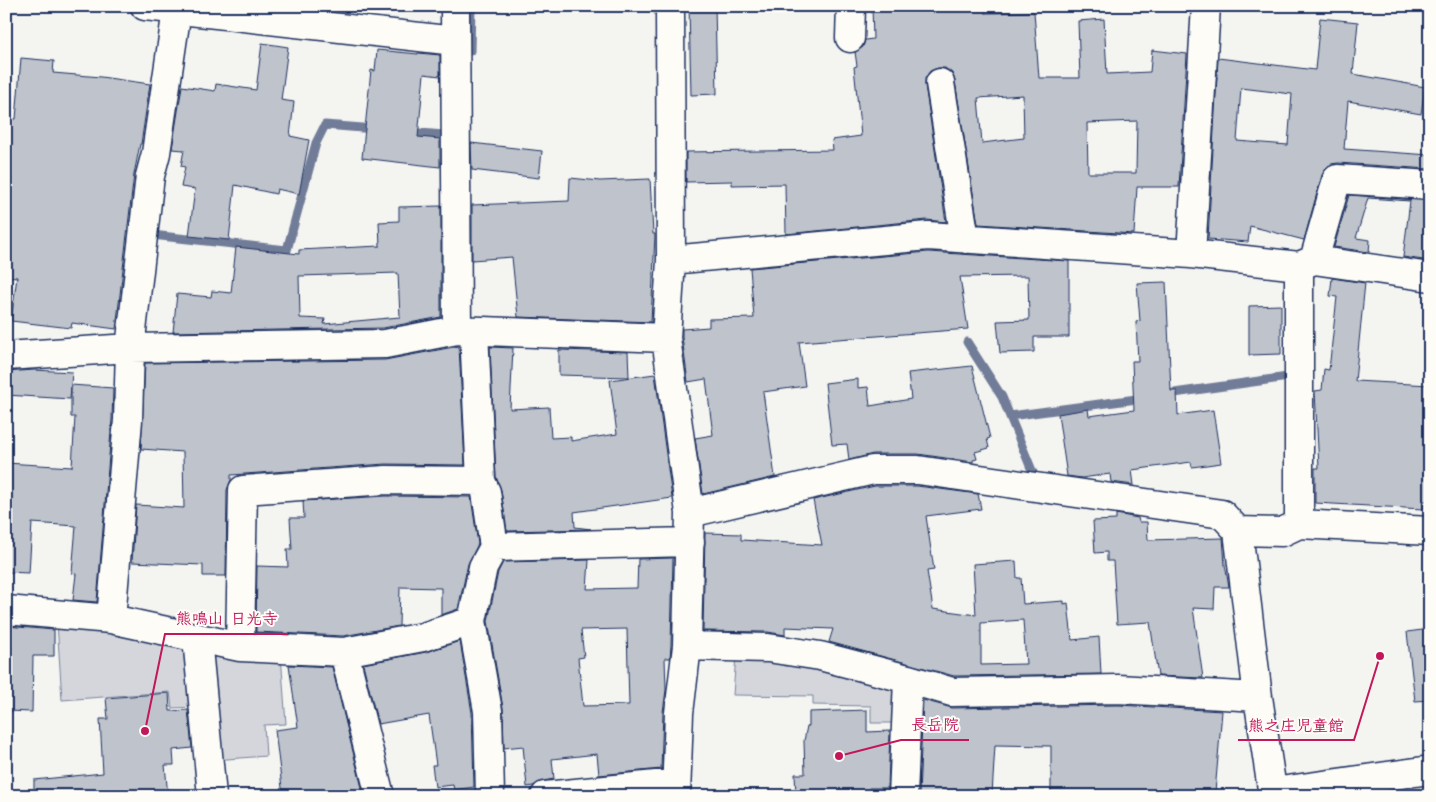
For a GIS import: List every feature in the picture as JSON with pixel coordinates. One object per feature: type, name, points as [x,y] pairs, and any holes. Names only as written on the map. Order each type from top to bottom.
[{"type":"street","points":[[145,6],[455,41]]},
{"type":"street","points":[[455,6],[465,331],[481,481],[486,492],[494,547],[483,567],[472,621],[488,711],[490,796]]},
{"type":"street","points":[[545,796],[676,789],[679,713],[687,646],[690,513],[666,338],[671,260],[670,6]]},
{"type":"street","points":[[850,6],[850,38]]},
{"type":"street","points":[[1191,254],[1206,6]]},
{"type":"street","points":[[111,618],[128,420],[130,348],[150,176],[156,153],[177,10]]},
{"type":"street","points":[[940,84],[965,238]]},
{"type":"street","points":[[1299,524],[1307,263],[1337,179],[1430,185]]},
{"type":"street","points":[[671,260],[928,236],[1307,263],[1430,277]]},
{"type":"street","points":[[6,356],[130,348],[385,344],[465,331],[666,338]]},
{"type":"street","points":[[690,513],[873,470],[918,470],[1222,514],[1238,531],[1258,698],[1273,794],[1430,770]]},
{"type":"street","points":[[240,647],[244,490],[386,480],[481,481]]},
{"type":"street","points":[[1238,531],[1282,532],[1299,524],[1430,531]]},
{"type":"street","points":[[494,547],[690,542]]},
{"type":"street","points":[[6,610],[111,618],[240,647],[344,652],[423,637],[472,621]]},
{"type":"street","points":[[198,638],[212,796]]},
{"type":"street","points":[[687,646],[768,648],[820,656],[952,692],[1118,689],[1258,698]]},
{"type":"street","points":[[344,652],[380,796]]},
{"type":"street","points":[[903,796],[908,679]]},
{"type":"shaded area","points":[[57,622],[193,643],[197,707],[172,708],[170,692],[62,700]]},
{"type":"shaded area","points":[[205,647],[281,655],[286,724],[264,725],[266,756],[214,760]]},
{"type":"shaded area","points":[[736,655],[901,683],[899,723],[871,723],[871,706],[813,705],[813,696],[733,695]]},
{"type":"building","points":[[689,6],[715,6],[717,94],[691,95]]},
{"type":"building","points":[[872,6],[985,6],[985,13],[1034,12],[1039,78],[1080,78],[1078,21],[1104,19],[1107,74],[1150,72],[1152,50],[1187,54],[1179,187],[1137,187],[1134,234],[978,224],[955,81],[952,73],[945,68],[930,71],[925,78],[925,85],[946,222],[927,220],[786,234],[785,184],[732,185],[732,181],[686,182],[686,152],[833,150],[832,140],[861,136],[854,67],[857,66],[855,52],[863,47],[865,40],[873,39]],"holes":[[[1023,95],[1024,138],[982,143],[978,98]],[[1137,121],[1136,173],[1088,173],[1087,123]]]},
{"type":"building","points":[[1320,18],[1358,22],[1353,74],[1425,87],[1421,114],[1348,101],[1344,149],[1430,155],[1430,169],[1331,164],[1322,175],[1304,240],[1250,226],[1248,242],[1208,239],[1218,58],[1315,70]],"holes":[[[1241,88],[1292,94],[1288,145],[1237,141]]]},
{"type":"building","points":[[262,43],[288,47],[281,100],[294,102],[290,136],[309,140],[299,194],[277,189],[276,194],[235,185],[229,240],[189,236],[195,189],[181,187],[185,167],[181,166],[184,150],[172,149],[182,86],[215,91],[216,84],[256,90]]},
{"type":"building","points":[[377,50],[440,55],[440,76],[424,74],[418,137],[440,139],[440,167],[362,158],[371,70],[375,71]]},
{"type":"building","points":[[21,58],[54,61],[53,73],[150,84],[141,144],[134,174],[116,329],[72,323],[71,328],[11,321],[17,277],[6,276],[6,118],[16,119]]},
{"type":"building","points":[[471,143],[542,151],[539,178],[472,170]]},
{"type":"building","points":[[570,178],[600,181],[650,179],[653,234],[655,234],[651,322],[518,317],[512,257],[472,260],[472,205],[569,201]]},
{"type":"building","points":[[1349,195],[1430,201],[1430,261],[1403,257],[1410,201],[1368,198],[1356,238],[1370,240],[1369,252],[1334,247]]},
{"type":"building","points":[[441,206],[441,317],[383,328],[173,332],[177,294],[211,297],[212,291],[231,293],[236,247],[299,254],[299,250],[380,246],[379,222],[399,221],[399,207]],"holes":[[[398,273],[400,317],[324,324],[325,319],[300,318],[299,276]]]},
{"type":"building","points":[[928,252],[1069,261],[1069,337],[1034,337],[1034,352],[1000,353],[997,321],[1029,320],[1028,276],[960,277],[968,329],[799,342],[805,386],[763,392],[775,477],[703,494],[695,438],[713,435],[706,379],[688,382],[682,329],[709,327],[709,319],[754,318],[750,268]]},
{"type":"building","points":[[1332,278],[1365,283],[1355,381],[1430,385],[1430,501],[1423,501],[1423,509],[1315,503],[1315,468],[1319,468],[1315,391],[1322,390],[1324,369],[1329,370],[1337,297],[1330,296]]},
{"type":"building","points":[[1166,282],[1171,391],[1177,391],[1178,415],[1213,410],[1221,463],[1192,467],[1191,462],[1132,470],[1134,485],[1111,482],[1110,474],[1082,478],[1067,476],[1058,414],[1088,409],[1089,416],[1134,410],[1132,361],[1138,361],[1136,322],[1140,321],[1137,283]]},
{"type":"building","points":[[1281,305],[1281,354],[1249,355],[1249,306]]},
{"type":"building","points":[[459,346],[465,465],[385,464],[231,475],[227,490],[226,576],[203,576],[203,565],[132,562],[136,505],[184,508],[183,452],[141,449],[145,363],[385,360]]},
{"type":"building","points":[[490,347],[513,348],[510,409],[549,407],[551,438],[571,437],[571,441],[617,434],[610,380],[655,374],[672,498],[574,512],[575,527],[591,529],[507,531],[501,490],[496,477]]},
{"type":"building","points":[[559,350],[628,352],[629,377],[559,375]]},
{"type":"building","points":[[972,366],[990,438],[987,439],[989,448],[975,452],[977,459],[973,460],[973,462],[918,454],[873,454],[849,460],[847,444],[832,445],[825,383],[858,379],[858,388],[868,387],[870,406],[911,399],[908,373]]},
{"type":"building","points":[[34,370],[72,372],[71,385],[113,388],[97,602],[73,600],[76,574],[72,573],[76,526],[32,523],[29,573],[6,572],[6,463],[72,467],[75,417],[71,417],[71,386],[70,399],[6,395],[6,372]]},
{"type":"building","points":[[875,486],[917,486],[978,494],[981,509],[926,516],[934,570],[927,571],[933,609],[976,615],[973,564],[1016,561],[1017,578],[1021,578],[1023,604],[1064,601],[1064,604],[1068,603],[1072,640],[1099,637],[1101,674],[954,676],[829,642],[833,629],[785,627],[785,635],[768,632],[703,631],[705,533],[741,534],[741,540],[822,545],[813,500]],"holes":[[[1023,620],[1026,664],[981,665],[981,623]]]},
{"type":"building","points":[[386,496],[471,497],[478,544],[468,564],[458,609],[441,615],[441,588],[400,587],[399,626],[343,636],[256,632],[257,566],[288,567],[287,549],[292,549],[290,518],[304,518],[303,501]]},
{"type":"building","points":[[1116,514],[1138,518],[1139,522],[1147,522],[1148,540],[1223,538],[1229,587],[1215,587],[1214,609],[1193,608],[1203,678],[1158,676],[1150,622],[1117,624],[1113,561],[1107,561],[1107,552],[1095,553],[1093,521],[1116,520]]},
{"type":"building","points":[[673,558],[671,645],[670,658],[665,658],[666,690],[663,712],[661,769],[599,775],[597,754],[552,759],[554,779],[527,787],[523,746],[504,748],[503,708],[488,621],[498,572],[503,562],[589,560],[587,589],[637,588],[638,559]],"holes":[[[627,629],[629,705],[583,706],[578,658],[584,657],[581,630]]]},
{"type":"building","points":[[6,626],[54,630],[54,656],[33,656],[32,712],[6,711]]},
{"type":"building","points":[[1430,629],[1430,700],[1415,701],[1407,632]]},
{"type":"building","points":[[460,641],[472,713],[474,787],[454,790],[453,785],[435,787],[432,765],[436,765],[429,715],[378,724],[363,664],[426,652]]},
{"type":"building","points":[[289,665],[332,667],[364,796],[283,796],[275,730],[298,727]]},
{"type":"building","points":[[169,693],[170,711],[188,710],[192,748],[173,750],[174,765],[165,765],[168,796],[34,796],[34,780],[103,773],[100,719],[108,719],[106,698]]},
{"type":"building","points":[[923,700],[952,708],[1118,705],[1222,711],[1215,792],[1192,790],[1192,796],[1051,796],[1051,746],[995,745],[992,795],[944,791],[943,796],[919,796]]},
{"type":"building","points":[[867,710],[867,732],[890,731],[888,788],[869,788],[869,793],[852,793],[852,796],[796,796],[795,774],[805,774],[804,741],[807,726],[809,726],[809,712]]},
{"type":"waterway","points":[[470,51],[471,6]]},
{"type":"waterway","points":[[152,235],[287,250],[316,143],[325,125],[375,129]]},
{"type":"waterway","points":[[408,132],[444,135]]},
{"type":"waterway","points":[[967,342],[1002,397],[1033,473]]},
{"type":"waterway","points":[[1167,394],[1288,377]]},
{"type":"waterway","points":[[1010,416],[1144,398]]},
{"type":"place","name":"熊之庄児童館","points":[[1380,656]]},
{"type":"place","name":"熊鳴山 日光寺","points":[[145,731]]},
{"type":"place","name":"長岳院","points":[[839,756]]}]
